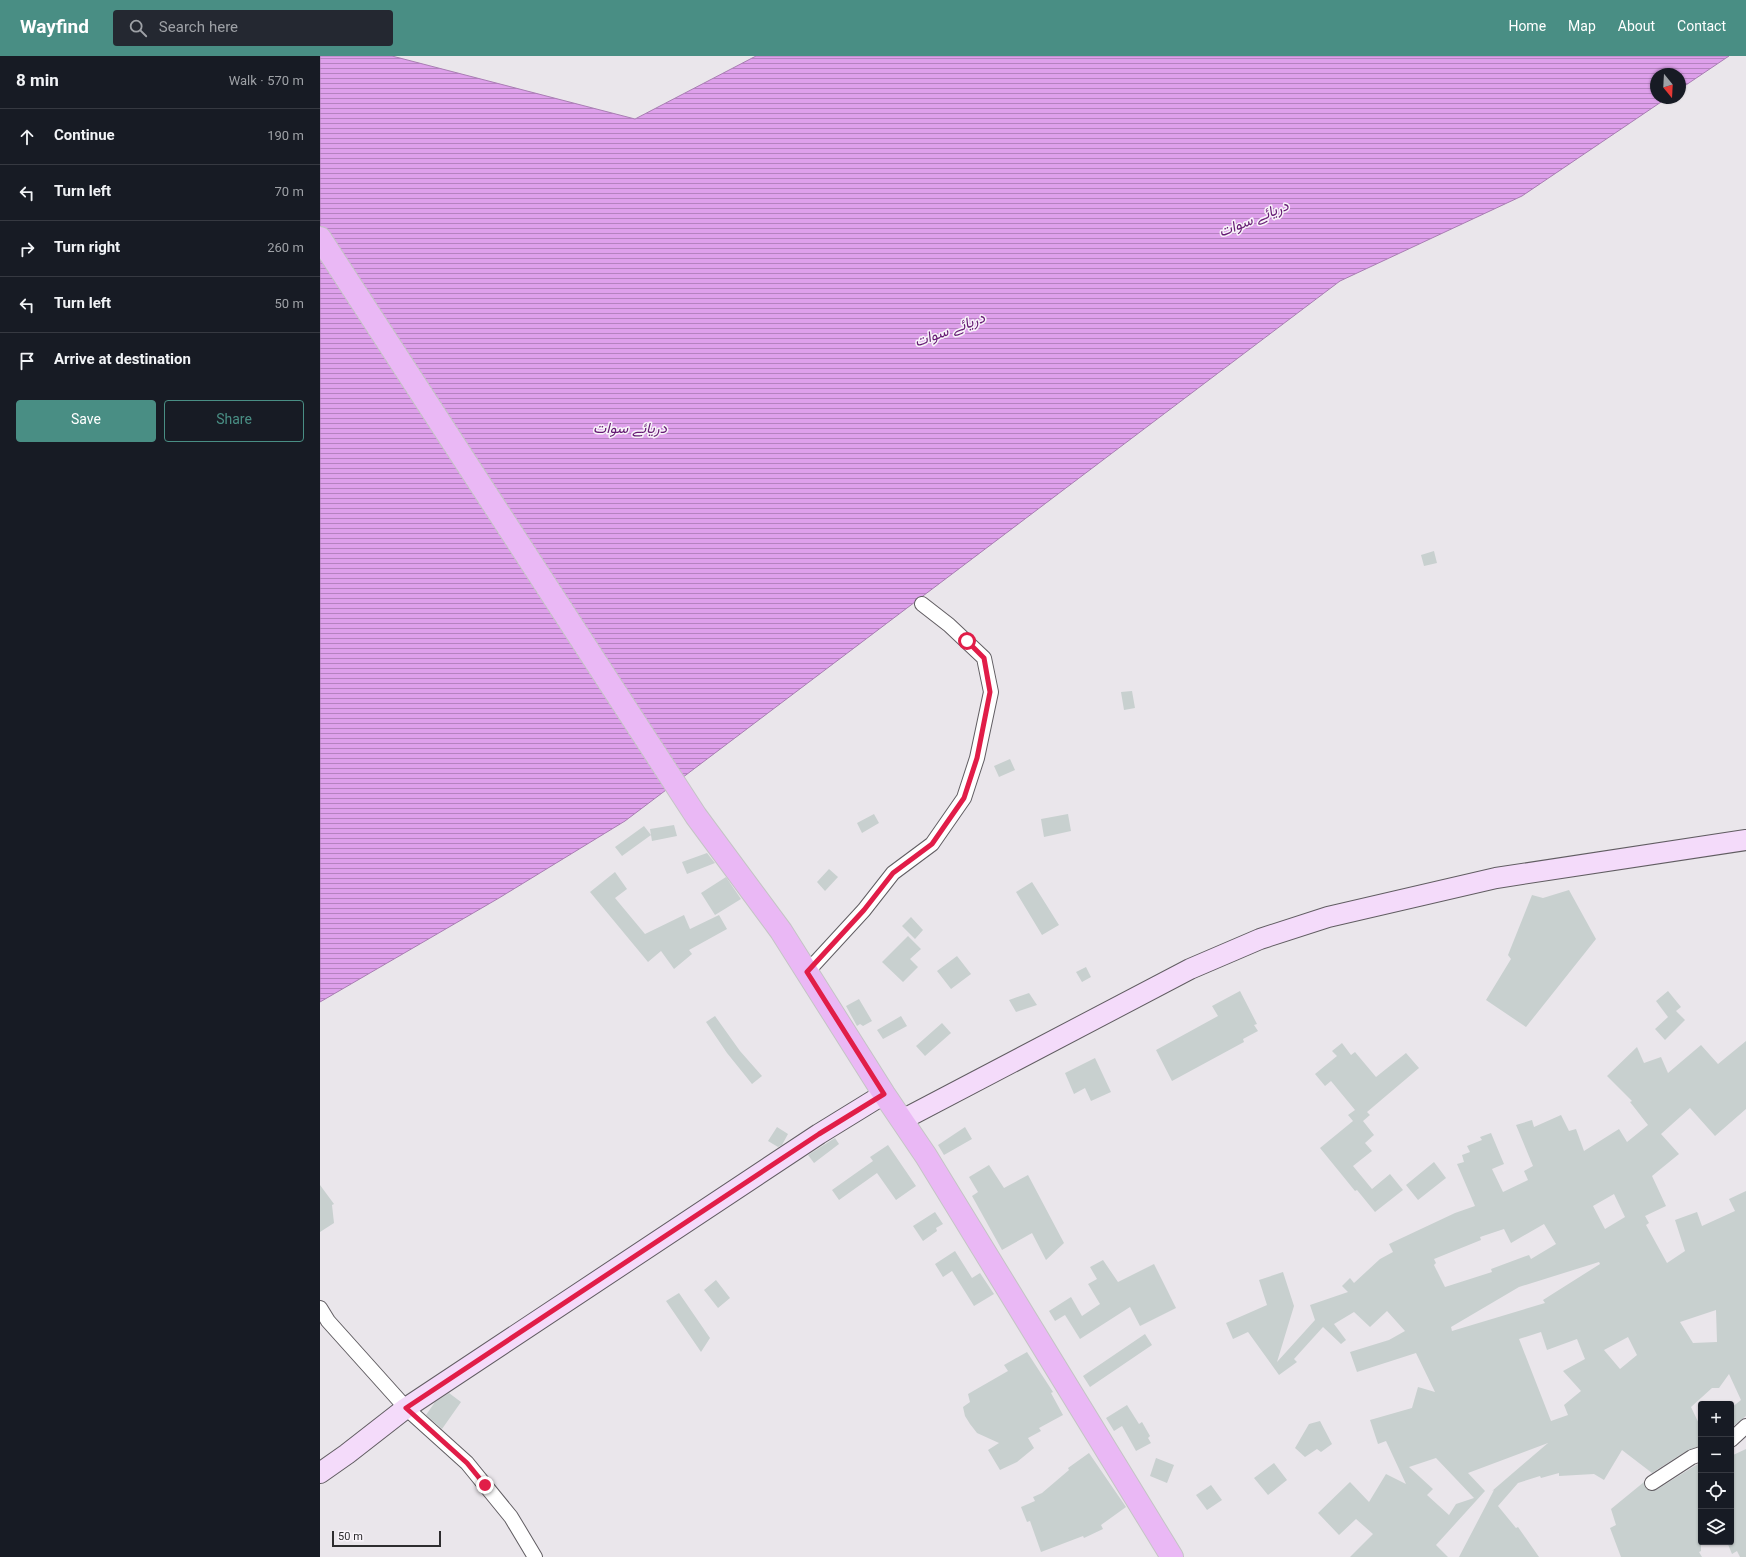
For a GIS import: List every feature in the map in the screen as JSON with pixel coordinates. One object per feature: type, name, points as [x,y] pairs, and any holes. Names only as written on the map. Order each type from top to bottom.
[{"type":"main road","points":[[320,238],[696,816],[781,931],[884,1094],[926,1156],[1172,1557]]},
{"type":"main road","points":[[902,1120],[1190,969],[1260,939],[1328,917],[1496,878],[1746,840]]},
{"type":"main road","points":[[320,1473],[406,1408],[819,1134],[884,1094]]},
{"type":"street","points":[[807,972],[864,910],[893,873],[932,844],[964,798],[977,758],[990,692],[984,658],[949,625],[922,604]]},
{"type":"street","points":[[320,1308],[328,1321],[406,1408],[467,1463],[511,1517],[535,1557]]},
{"type":"street","points":[[1734,1437],[1746,1426]]},
{"type":"street","points":[[1652,1483],[1698,1455]]},
{"type":"water","name":"دریائے سوات","points":[[320,56],[392,56],[635,119],[756,56],[1729,56],[1686,85],[1686,68],[1650,68],[1650,104],[1658,104],[1522,196],[1340,281],[625,821],[499,898],[320,1002]]},
{"type":"building","points":[[1434,551],[1437,563],[1424,566],[1421,555]]},
{"type":"building","points":[[1132,691],[1135,708],[1124,710],[1121,692]]},
{"type":"building","points":[[1010,759],[1015,770],[999,777],[994,766]]},
{"type":"building","points":[[874,814],[879,823],[862,833],[857,823]]},
{"type":"building","points":[[1068,814],[1071,831],[1044,837],[1041,819]]},
{"type":"building","points":[[674,825],[677,836],[652,841],[650,829]]},
{"type":"building","points":[[644,826],[651,835],[622,856],[615,847]]},
{"type":"building","points":[[707,853],[715,863],[687,874],[682,862]]},
{"type":"building","points":[[829,869],[838,877],[825,891],[817,882]]},
{"type":"building","points":[[615,872],[627,889],[615,898],[645,934],[684,915],[690,929],[719,915],[727,929],[689,950],[692,954],[674,969],[661,951],[648,962],[590,892]]},
{"type":"building","points":[[726,877],[741,899],[715,915],[701,893]]},
{"type":"building","points":[[1032,882],[1059,925],[1042,935],[1016,892]]},
{"type":"building","points":[[1569,890],[1596,939],[1526,1027],[1486,1000],[1511,959],[1508,955],[1532,895],[1543,898]]},
{"type":"building","points":[[911,917],[923,930],[915,939],[902,926]]},
{"type":"building","points":[[908,936],[921,949],[910,959],[918,967],[903,982],[882,962]]},
{"type":"building","points":[[957,956],[971,974],[951,989],[937,971]]},
{"type":"building","points":[[1086,967],[1091,977],[1082,982],[1076,972]]},
{"type":"building","points":[[1240,991],[1257,1024],[1254,1025],[1258,1031],[1243,1039],[1244,1042],[1172,1081],[1156,1050],[1218,1016],[1212,1006]]},
{"type":"building","points":[[1668,991],[1681,1007],[1676,1011],[1685,1020],[1665,1040],[1655,1029],[1668,1017],[1656,1001]]},
{"type":"building","points":[[1029,993],[1037,1005],[1016,1012],[1009,1000]]},
{"type":"building","points":[[859,999],[872,1021],[863,1026],[860,1024],[857,1026],[846,1006]]},
{"type":"building","points":[[715,1016],[740,1051],[762,1076],[752,1084],[727,1053],[706,1022]]},
{"type":"building","points":[[901,1016],[907,1026],[883,1039],[877,1030]]},
{"type":"building","points":[[942,1023],[951,1033],[925,1056],[916,1046]]},
{"type":"building","points":[[1746,1041],[1746,1109],[1715,1136],[1690,1108],[1661,1134],[1679,1154],[1652,1176],[1666,1206],[1645,1216],[1649,1223],[1646,1225],[1667,1263],[1685,1251],[1675,1220],[1697,1212],[1702,1226],[1735,1211],[1729,1199],[1746,1191],[1746,1416],[1734,1426],[1734,1406],[1741,1400],[1729,1374],[1719,1388],[1712,1388],[1691,1407],[1698,1422],[1698,1447],[1688,1450],[1652,1473],[1622,1450],[1604,1480],[1594,1474],[1559,1476],[1559,1473],[1541,1478],[1540,1476],[1518,1483],[1498,1506],[1516,1528],[1518,1527],[1539,1557],[1459,1557],[1494,1490],[1492,1491],[1548,1443],[1468,1473],[1485,1491],[1436,1545],[1448,1557],[1350,1557],[1373,1534],[1356,1519],[1339,1535],[1318,1513],[1350,1482],[1369,1502],[1386,1474],[1406,1484],[1386,1441],[1378,1444],[1370,1420],[1412,1408],[1418,1387],[1435,1392],[1416,1353],[1357,1372],[1350,1352],[1389,1340],[1405,1331],[1387,1311],[1370,1327],[1354,1312],[1334,1324],[1346,1340],[1341,1344],[1323,1327],[1294,1359],[1297,1362],[1279,1375],[1248,1332],[1233,1339],[1226,1323],[1267,1305],[1259,1280],[1283,1272],[1294,1306],[1277,1362],[1315,1320],[1310,1305],[1348,1292],[1342,1286],[1350,1278],[1354,1283],[1380,1259],[1393,1252],[1389,1244],[1455,1213],[1475,1206],[1457,1164],[1464,1162],[1462,1155],[1470,1152],[1467,1146],[1482,1140],[1480,1137],[1491,1133],[1504,1164],[1492,1169],[1503,1192],[1528,1180],[1524,1171],[1533,1166],[1516,1125],[1532,1120],[1534,1127],[1561,1115],[1569,1131],[1576,1129],[1584,1151],[1619,1129],[1627,1142],[1648,1125],[1630,1102],[1632,1101],[1607,1076],[1637,1047],[1644,1063],[1661,1057],[1668,1073],[1701,1045],[1718,1064]],"holes":[[[1614,1194],[1625,1217],[1605,1229],[1593,1206]],[[1544,1224],[1556,1244],[1531,1259],[1529,1255],[1491,1269],[1492,1272],[1445,1287],[1434,1265],[1436,1263],[1434,1259],[1481,1240],[1480,1237],[1504,1229],[1511,1243]],[[1599,1262],[1600,1264],[1543,1300],[1545,1303],[1452,1331],[1451,1327],[1519,1287]],[[1716,1310],[1717,1342],[1693,1343],[1680,1322]],[[1541,1332],[1547,1350],[1577,1339],[1585,1359],[1563,1371],[1581,1391],[1564,1405],[1568,1415],[1551,1421],[1519,1339]],[[1628,1337],[1637,1355],[1620,1369],[1604,1350]],[[1436,1458],[1474,1498],[1456,1504],[1449,1515],[1427,1495],[1433,1489],[1409,1467]]]},
{"type":"building","points":[[1342,1043],[1351,1055],[1355,1052],[1376,1077],[1406,1053],[1419,1068],[1367,1112],[1370,1115],[1363,1121],[1374,1135],[1365,1143],[1372,1151],[1353,1166],[1372,1189],[1390,1174],[1403,1190],[1375,1212],[1357,1190],[1355,1191],[1320,1148],[1353,1121],[1348,1115],[1355,1110],[1331,1081],[1325,1086],[1315,1074],[1337,1056],[1332,1051]]},
{"type":"building","points":[[1095,1058],[1111,1092],[1091,1101],[1085,1088],[1074,1094],[1065,1073]]},
{"type":"building","points":[[777,1127],[788,1134],[782,1145],[778,1147],[768,1141]]},
{"type":"building","points":[[965,1127],[972,1139],[944,1155],[938,1145]]},
{"type":"building","points":[[835,1138],[839,1144],[814,1163],[808,1155]]},
{"type":"building","points":[[888,1145],[916,1186],[896,1200],[877,1173],[839,1200],[832,1190],[873,1161],[870,1157]]},
{"type":"building","points":[[1434,1162],[1446,1178],[1418,1200],[1406,1185]]},
{"type":"building","points":[[989,1165],[1004,1188],[1028,1175],[1064,1243],[1046,1260],[1032,1233],[1002,1250],[972,1196],[978,1192],[969,1177]]},
{"type":"building","points":[[320,1185],[334,1204],[332,1205],[334,1223],[320,1232]]},
{"type":"building","points":[[935,1212],[943,1224],[936,1228],[937,1231],[923,1241],[913,1226]]},
{"type":"building","points":[[955,1251],[972,1278],[980,1273],[994,1294],[974,1306],[952,1271],[943,1277],[935,1264]]},
{"type":"building","points":[[1103,1260],[1118,1282],[1154,1264],[1176,1308],[1140,1326],[1130,1307],[1080,1339],[1065,1315],[1055,1321],[1049,1311],[1071,1297],[1082,1316],[1100,1304],[1088,1284],[1097,1279],[1090,1267]]},
{"type":"building","points":[[716,1280],[730,1298],[718,1308],[704,1290]]},
{"type":"building","points":[[679,1293],[710,1338],[701,1352],[666,1301]]},
{"type":"building","points":[[1145,1334],[1152,1345],[1090,1387],[1083,1376]]},
{"type":"building","points":[[1027,1352],[1053,1392],[1051,1393],[1063,1415],[1039,1428],[1041,1431],[1028,1438],[1034,1448],[1017,1462],[1000,1470],[988,1450],[999,1443],[977,1433],[965,1416],[963,1407],[970,1402],[968,1394],[1008,1371],[1004,1365]]},
{"type":"building","points":[[449,1393],[461,1402],[442,1429],[426,1415],[435,1402]]},
{"type":"building","points":[[1127,1405],[1139,1424],[1142,1422],[1150,1436],[1148,1438],[1151,1443],[1136,1451],[1122,1426],[1114,1431],[1106,1418]]},
{"type":"building","points":[[1320,1421],[1332,1444],[1321,1452],[1317,1449],[1305,1457],[1295,1448],[1309,1424]]},
{"type":"building","points":[[1746,1449],[1746,1557],[1740,1557],[1737,1551],[1732,1554],[1728,1545],[1734,1545],[1734,1455]]},
{"type":"building","points":[[1089,1453],[1126,1507],[1101,1525],[1103,1529],[1084,1538],[1083,1536],[1041,1552],[1030,1521],[1027,1522],[1021,1507],[1035,1501],[1033,1497],[1042,1493],[1069,1470],[1068,1468]]},
{"type":"building","points":[[1156,1458],[1174,1465],[1167,1483],[1150,1476]]},
{"type":"building","points":[[1274,1463],[1287,1480],[1268,1495],[1254,1478]]},
{"type":"building","points":[[1698,1464],[1698,1545],[1701,1545],[1701,1551],[1699,1552],[1702,1557],[1621,1557],[1610,1528],[1616,1525],[1611,1509],[1644,1482],[1645,1487],[1648,1490],[1656,1490]]},
{"type":"building","points":[[1211,1485],[1222,1500],[1207,1510],[1196,1495]]},
{"type":"route","points":[[485,1485],[467,1463],[406,1408],[819,1134],[884,1094],[807,972],[864,910],[893,873],[932,844],[964,798],[977,758],[990,692],[984,658],[967,641]]}]
